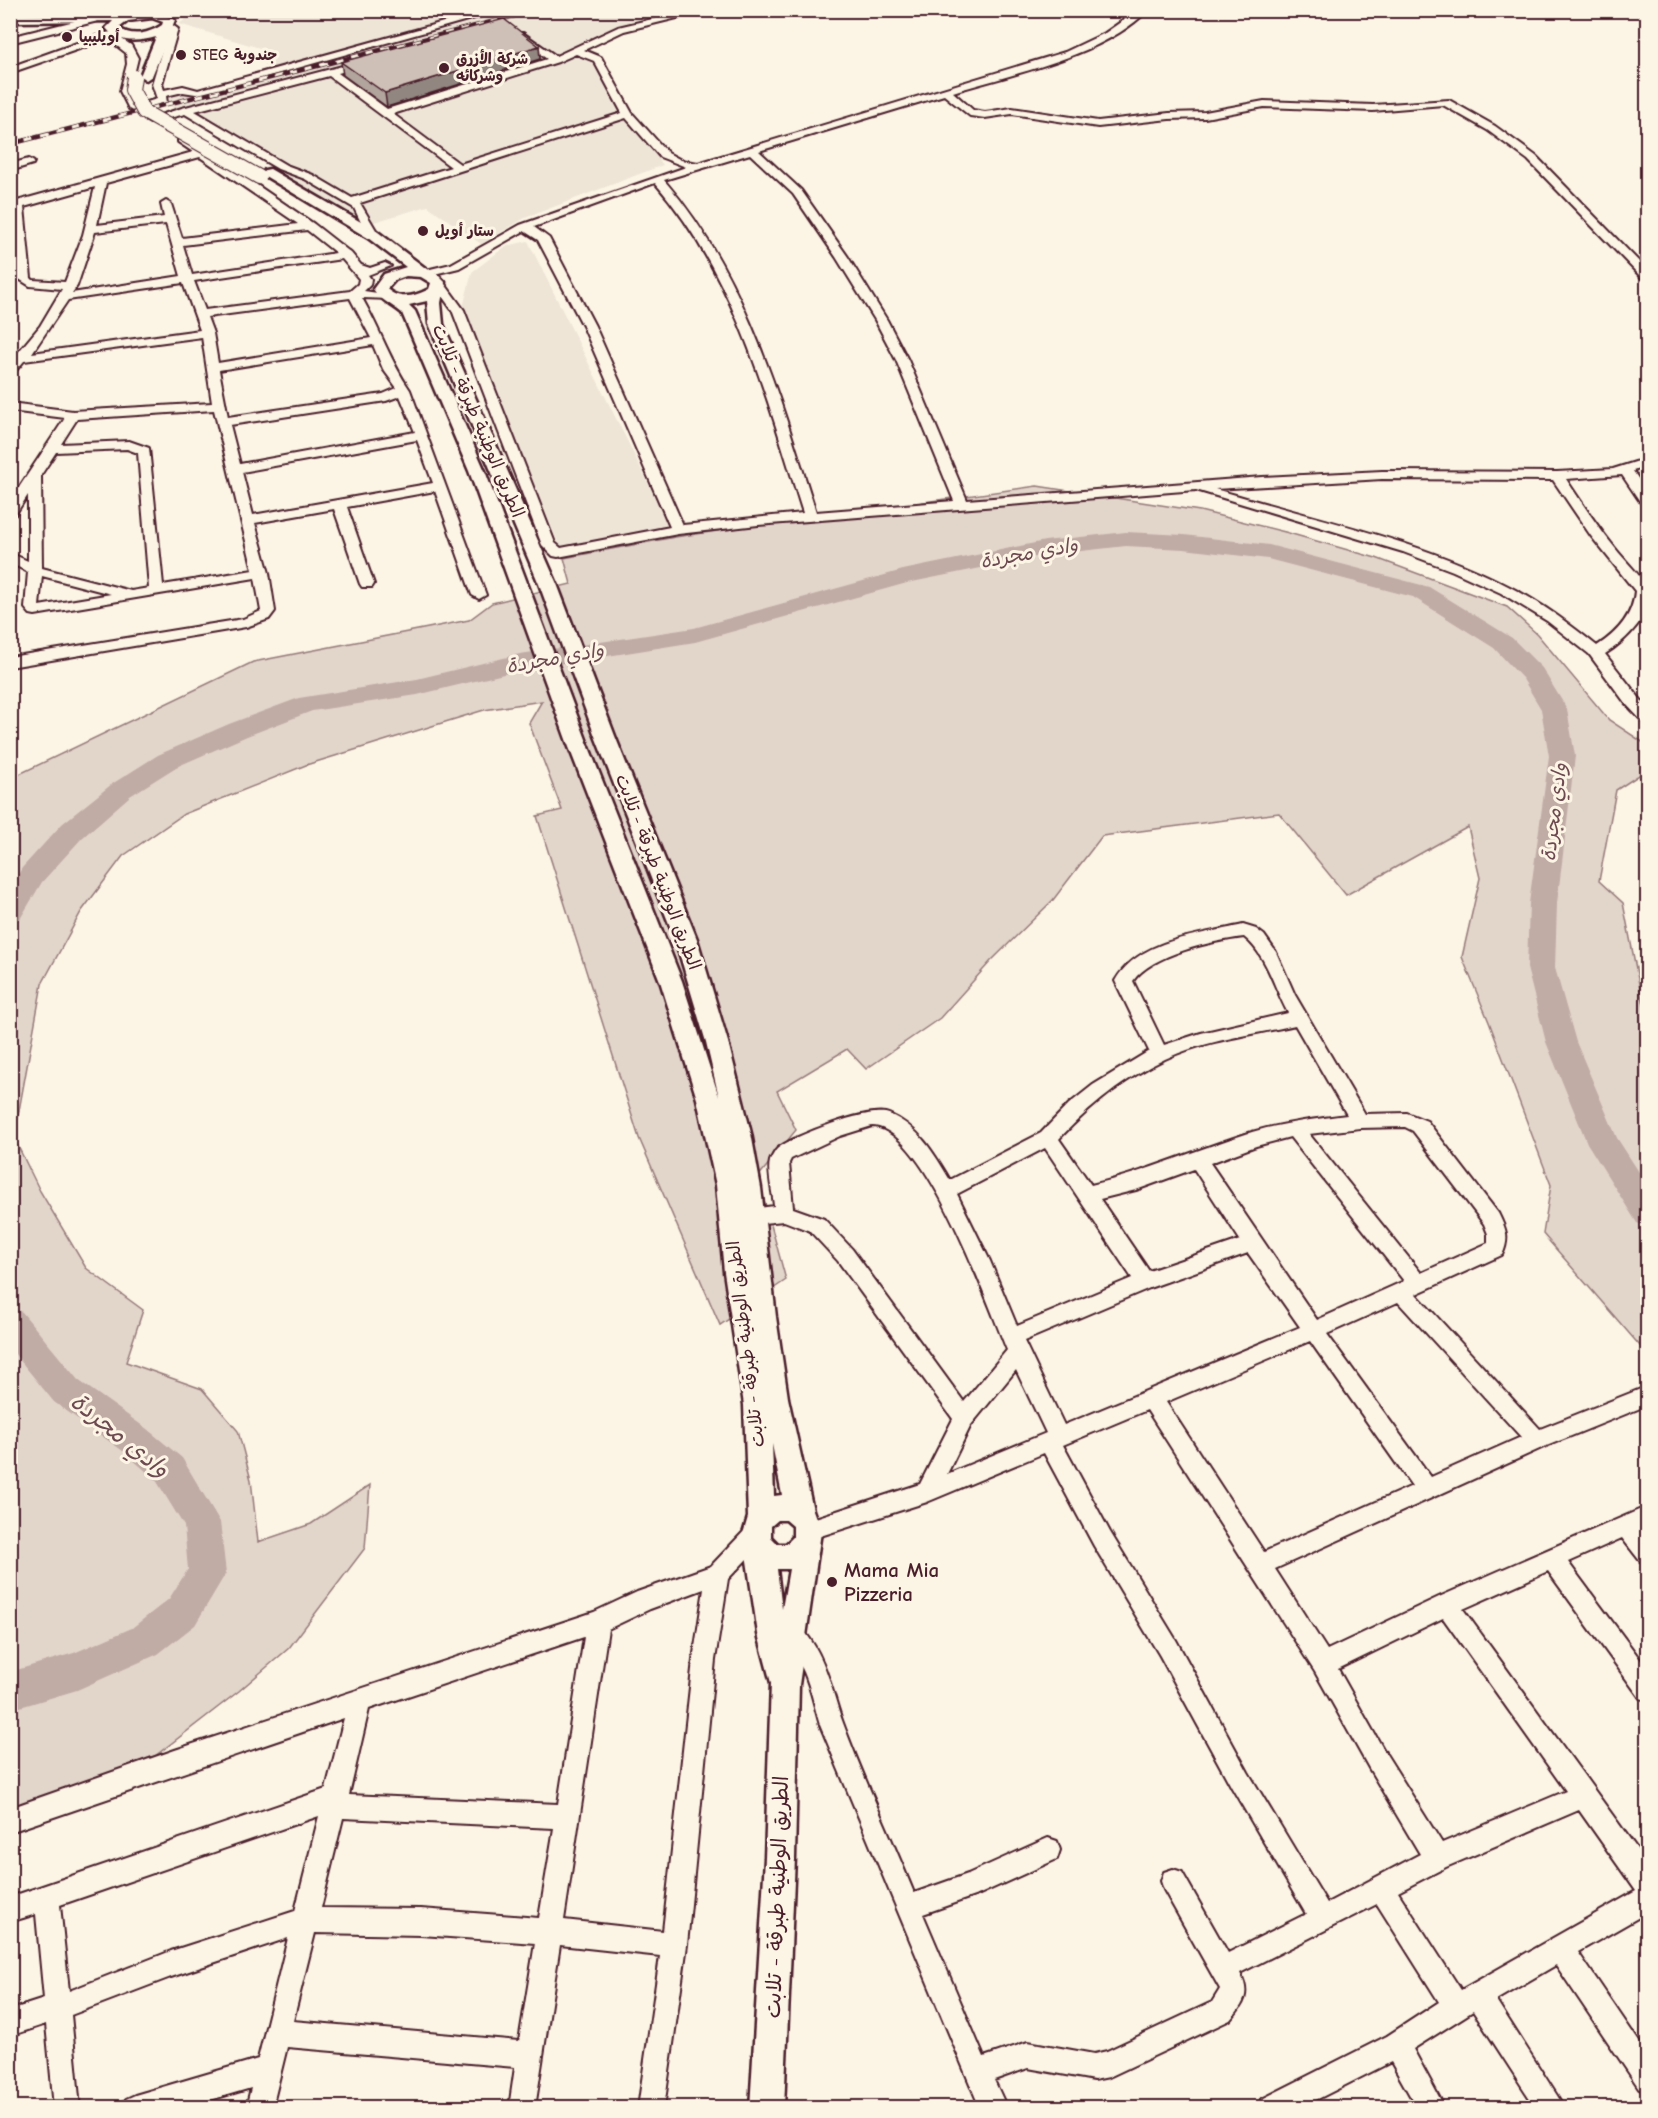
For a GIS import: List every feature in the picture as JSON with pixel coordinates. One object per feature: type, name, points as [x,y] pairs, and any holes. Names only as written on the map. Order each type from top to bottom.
[{"type":"main road","points":[[116,34],[114,25],[154,10]]},
{"type":"main road","points":[[140,76],[168,26],[179,13]]},
{"type":"main road","points":[[10,20],[95,19],[160,15],[169,20],[168,26]]},
{"type":"main road","points":[[10,20],[75,24],[116,34],[152,34],[168,26]]},
{"type":"main road","name":"الطريق الوطنية طبرقة - تلابت","points":[[116,34],[138,42],[143,52],[140,76],[132,90],[144,112],[373,235],[434,285],[436,324],[548,584],[605,736],[686,939],[717,1042],[739,1133],[775,1398],[805,1527],[783,1635]]},
{"type":"main road","name":"الطريق الوطنية طبرقة - تلابت","points":[[264,175],[361,238],[380,256],[390,295],[441,384],[477,471],[519,590],[671,981],[708,1099],[728,1185],[736,1272],[757,1405],[759,1531],[783,1635],[785,1685],[780,1858],[767,2108]]},
{"type":"main road","points":[[390,295],[406,272],[434,285]]},
{"type":"main road","points":[[390,295],[434,285]]},
{"type":"main road","points":[[776,1508],[793,1509],[805,1527],[797,1552],[780,1556],[771,1554],[759,1531],[776,1508]]},
{"type":"street","points":[[457,10],[469,19]]},
{"type":"street","points":[[159,94],[183,89],[198,93],[498,10]]},
{"type":"street","points":[[385,112],[555,60],[621,29],[706,10]]},
{"type":"street","points":[[434,285],[455,266],[546,219],[657,179],[1087,46],[1120,28],[1144,10]]},
{"type":"street","points":[[1572,10],[1586,10]]},
{"type":"street","points":[[1640,10],[1647,15]]},
{"type":"street","points":[[10,40],[95,19]]},
{"type":"street","points":[[10,70],[116,34],[133,53],[134,59],[125,92],[134,109],[163,101],[157,84],[173,29],[168,26]]},
{"type":"street","points":[[508,26],[555,60]]},
{"type":"street","points":[[578,51],[598,59],[628,114],[664,155],[678,162],[698,166]]},
{"type":"street","points":[[354,294],[365,282],[357,267],[346,255],[310,226],[150,120],[375,61]]},
{"type":"street","points":[[330,72],[458,167]]},
{"type":"street","points":[[945,91],[970,113],[985,115],[1012,111],[1098,124],[1169,116],[1205,115],[1264,104],[1373,108],[1446,102],[1491,128],[1532,158],[1647,278]]},
{"type":"street","points":[[186,110],[282,167],[309,177],[351,202],[363,212],[373,235]]},
{"type":"street","points":[[351,202],[628,114]]},
{"type":"street","points":[[752,150],[797,192],[842,257],[881,320],[920,399],[962,504]]},
{"type":"street","points":[[16,205],[203,153]]},
{"type":"street","points":[[10,168],[29,162]]},
{"type":"street","points":[[657,179],[685,211],[726,283],[743,320],[772,395],[811,517]]},
{"type":"street","points":[[10,370],[22,358],[68,292],[92,229],[101,182]]},
{"type":"street","points":[[10,192],[16,205],[25,279],[30,284],[68,292],[188,280],[346,255]]},
{"type":"street","points":[[10,662],[257,620],[268,610],[262,573],[219,406],[207,333],[188,280],[166,204]]},
{"type":"street","points":[[92,229],[171,220]]},
{"type":"street","points":[[178,242],[310,226]]},
{"type":"street","points":[[434,285],[527,229]]},
{"type":"street","points":[[527,229],[543,238],[589,326],[678,530]]},
{"type":"street","points":[[357,267],[370,272],[390,295]]},
{"type":"street","points":[[434,285],[458,310],[549,545],[554,551],[562,553],[678,530],[962,504],[1262,481],[1382,475],[1557,476],[1614,473],[1647,475]]},
{"type":"street","points":[[434,285],[458,310]]},
{"type":"street","points":[[201,314],[354,294],[390,295]]},
{"type":"street","points":[[354,294],[371,324],[389,369],[404,390],[479,595]]},
{"type":"street","points":[[371,324],[371,316],[390,295]]},
{"type":"street","points":[[22,358],[207,333]]},
{"type":"street","points":[[213,367],[376,341]]},
{"type":"street","points":[[223,422],[386,397],[404,390]]},
{"type":"street","points":[[10,407],[73,415],[219,406]]},
{"type":"street","points":[[10,512],[73,415]]},
{"type":"street","points":[[236,469],[422,435]]},
{"type":"street","points":[[51,448],[129,445],[144,451],[156,591]]},
{"type":"street","points":[[1614,473],[1647,462]]},
{"type":"street","points":[[1628,474],[1647,503]]},
{"type":"street","points":[[34,475],[35,570],[32,608],[35,611],[262,573]]},
{"type":"street","points":[[1557,476],[1596,533],[1642,591],[1641,602],[1628,627],[1615,642],[1596,653]]},
{"type":"street","points":[[249,520],[441,486]]},
{"type":"street","points":[[1195,487],[1255,507],[1404,548],[1460,569],[1519,597],[1565,627],[1596,653],[1647,719]]},
{"type":"street","points":[[339,504],[367,584]]},
{"type":"street","points":[[10,556],[35,570],[131,595]]},
{"type":"street","points":[[1160,1054],[1124,981],[1135,966],[1153,955],[1192,943],[1243,931],[1250,933],[1270,956],[1299,1017],[1360,1121]]},
{"type":"street","points":[[947,1190],[1048,1138],[1076,1109],[1099,1090],[1160,1054],[1201,1040],[1299,1017]]},
{"type":"street","points":[[784,1213],[779,1162],[784,1154],[862,1120],[881,1118],[896,1123],[908,1133],[947,1190],[1015,1345],[1053,1439],[1102,1539],[1168,1648],[1240,1780],[1322,1918]]},
{"type":"street","points":[[805,1527],[927,1492],[1315,1330],[1495,1249],[1499,1243],[1499,1236],[1491,1219],[1420,1126],[1407,1120],[1360,1121],[1294,1129],[1254,1139],[1136,1182],[1087,1194]]},
{"type":"street","points":[[1294,1129],[1410,1287],[1537,1440]]},
{"type":"street","points":[[1048,1138],[1145,1281]]},
{"type":"street","points":[[1198,1160],[1251,1244],[1315,1330],[1427,1489]]},
{"type":"street","points":[[752,1216],[784,1213],[817,1225],[845,1255],[964,1418]]},
{"type":"street","points":[[927,1492],[964,1418],[1015,1345],[1145,1281],[1251,1244]]},
{"type":"street","points":[[1260,1566],[1537,1440],[1647,1395]]},
{"type":"street","points":[[1152,1399],[1323,1664],[1378,1762],[1437,1858]]},
{"type":"street","points":[[1323,1664],[1447,1605],[1647,1516]]},
{"type":"street","points":[[1625,1525],[1647,1554]]},
{"type":"street","points":[[10,1820],[360,1700],[598,1622],[645,1600],[718,1574],[759,1531]]},
{"type":"street","points":[[1552,1559],[1647,1690]]},
{"type":"street","points":[[651,2108],[674,1945],[704,1660],[718,1574]]},
{"type":"street","points":[[1447,1605],[1647,1887]]},
{"type":"street","points":[[522,2108],[598,1622]]},
{"type":"street","points":[[783,1635],[810,1659],[832,1725],[977,2073],[994,2108]]},
{"type":"street","points":[[259,2108],[360,1700]]},
{"type":"street","points":[[1224,1968],[1437,1858],[1582,1796]]},
{"type":"street","points":[[10,1910],[47,1900],[259,1823],[335,1802],[566,1816]]},
{"type":"street","points":[[909,1907],[970,1886],[1048,1850]]},
{"type":"street","points":[[977,2073],[1028,2055],[1094,2067],[1109,2064],[1221,2011],[1234,1996],[1233,1986],[1173,1881]]},
{"type":"street","points":[[1382,1888],[1467,2001],[1552,2108]]},
{"type":"street","points":[[1271,2108],[1309,2100],[1395,2044],[1647,1898]]},
{"type":"street","points":[[47,1900],[67,2108]]},
{"type":"street","points":[[10,2023],[57,2008],[171,1964],[305,1920],[421,1922],[549,1931],[674,1945]]},
{"type":"street","points":[[1560,1948],[1647,2079]]},
{"type":"street","points":[[278,2033],[530,2055]]},
{"type":"street","points":[[1395,2044],[1432,2108]]},
{"type":"street","points":[[135,2108],[267,2070]]},
{"type":"shaded area","points":[[197,11],[692,11],[619,26],[582,44],[663,165],[525,218],[481,244],[428,206],[364,225],[173,108],[164,99],[271,71],[256,56],[273,52],[179,24]]},
{"type":"shaded area","points":[[528,241],[675,537],[564,558],[463,307],[472,272],[506,246]]},
{"type":"shaded area","points":[[1037,486],[1200,511],[1285,532],[1376,558],[1507,607],[1537,634],[1609,720],[1647,745],[1647,770],[1616,790],[1599,881],[1623,903],[1641,994],[1647,1013],[1647,1354],[1543,1234],[1551,1185],[1462,957],[1480,878],[1468,827],[1346,895],[1279,813],[1102,836],[1053,900],[991,961],[940,1018],[866,1069],[847,1049],[777,1091],[796,1130],[758,1177],[786,1280],[720,1325],[639,1138],[537,816],[562,810],[529,723],[542,701],[484,710],[306,765],[184,814],[123,856],[81,912],[42,984],[14,1138],[40,1191],[86,1268],[143,1310],[126,1362],[202,1389],[238,1431],[251,1480],[258,1542],[311,1524],[370,1485],[365,1548],[289,1648],[239,1691],[155,1756],[11,1812],[11,778],[253,662],[469,620],[492,603],[571,584],[564,558],[675,537]]},
{"type":"building","points":[[504,19],[539,46],[385,93],[341,62]]},
{"type":"waterway","name":"وادي مجردة","points":[[10,912],[32,875],[72,831],[121,790],[167,761],[238,730],[308,704],[417,687],[520,662],[695,635],[903,577],[1045,548],[1126,539],[1184,542],[1269,552],[1421,592],[1503,643],[1533,674],[1554,709],[1562,756],[1543,903],[1541,968],[1561,1042],[1603,1143],[1648,1214]]},
{"type":"waterway","name":"وادي مجردة","points":[[10,1322],[66,1391],[135,1440],[169,1469],[202,1522],[207,1573],[182,1612],[145,1641],[77,1671],[10,1691]]},
{"type":"railway","points":[[10,144],[538,10]]},
{"type":"place","name":"أويليبيا","points":[[67,37]]},
{"type":"place","name":"STEG جندوبة","points":[[181,55]]},
{"type":"place","name":"شركة الأزرق وشركائه","points":[[444,68]]},
{"type":"place","name":"ستار أويل","points":[[423,231]]},
{"type":"place","name":"Mama Mia Pizzeria","points":[[832,1582]]}]
